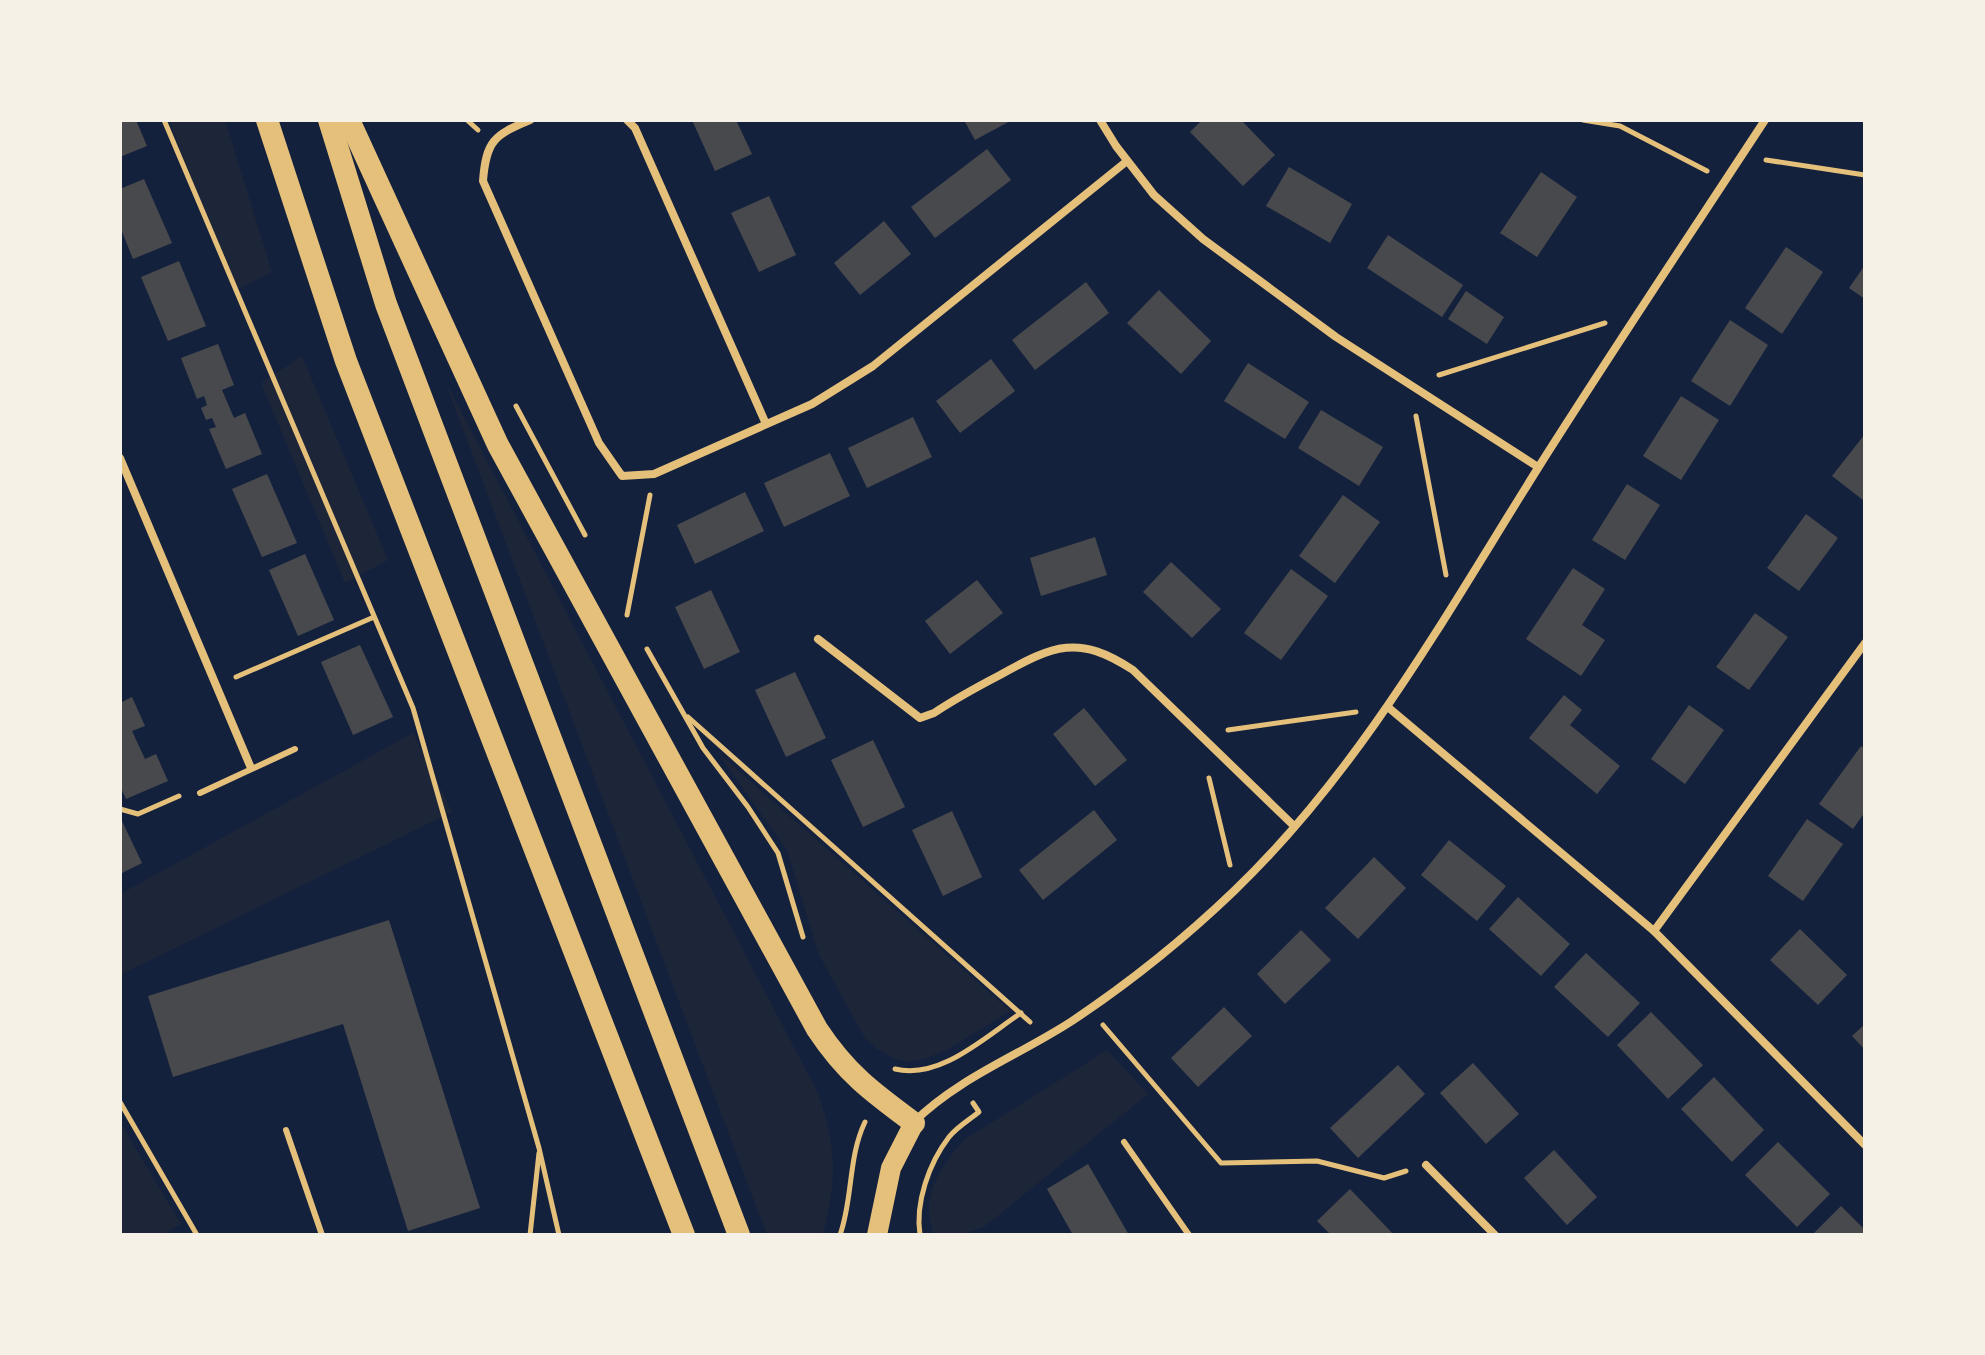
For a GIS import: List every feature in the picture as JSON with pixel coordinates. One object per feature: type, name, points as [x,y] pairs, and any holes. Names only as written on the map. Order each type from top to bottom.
[{"type":"highway","points":[[267,120],[346,361],[684,1235]]},
{"type":"highway","points":[[329,120],[386,304],[739,1235]]},
{"type":"highway","points":[[349,120],[498,445],[817,1029],[845,1068],[914,1123]]},
{"type":"main road","points":[[877,1235],[891,1168],[914,1123]]},
{"type":"street","points":[[530,120],[504,131],[485,154],[483,181],[599,443],[622,476],[654,474],[812,404],[873,366],[1127,161]]},
{"type":"street","points":[[627,120],[635,128],[766,424]]},
{"type":"street","points":[[1100,120],[1154,195],[1193,230],[1278,297],[1336,337],[1538,467]]},
{"type":"street","points":[[914,1123],[944,1096],[1045,1037],[1140,972],[1235,890],[1294,826],[1389,708],[1538,467],[1765,120]]},
{"type":"street","points":[[120,458],[251,768]]},
{"type":"street","points":[[818,639],[920,718],[1037,654],[1059,647],[1085,647],[1110,655],[1133,670],[1294,826]]},
{"type":"street","points":[[1654,931],[1865,643]]},
{"type":"street","points":[[1389,708],[1654,931],[1865,1145]]},
{"type":"street","points":[[1426,1165],[1495,1235]]},
{"type":"lane","points":[[200,793],[295,749]]},
{"type":"lane","points":[[286,1130],[322,1235]]},
{"type":"lane","points":[[1124,1142],[1189,1235]]},
{"type":"path","points":[[164,120],[413,708],[539,1148],[559,1235]]},
{"type":"path","points":[[1583,120],[1620,126],[1725,181]]},
{"type":"path","points":[[1741,156],[1865,175]]},
{"type":"path","points":[[511,397],[591,547]]},
{"type":"path","points":[[627,615],[654,474]]},
{"type":"path","points":[[620,601],[635,627]]},
{"type":"path","points":[[217,685],[374,617]]},
{"type":"path","points":[[642,640],[703,748],[778,853],[803,937]]},
{"type":"path","points":[[685,715],[1045,1037]]},
{"type":"path","points":[[120,809],[138,814],[193,789],[200,793]]},
{"type":"path","points":[[1089,1009],[1221,1163],[1317,1161],[1384,1178],[1426,1165]]},
{"type":"path","points":[[892,1068],[925,1070],[948,1061],[1021,1013]]},
{"type":"path","points":[[120,1102],[197,1235]]},
{"type":"path","points":[[920,1235],[920,1206],[932,1167],[950,1136],[979,1112]]},
{"type":"path","points":[[840,1235],[861,1130]]},
{"type":"path","points":[[530,1235],[539,1148]]},
{"type":"shaded area","points":[[169,120],[225,120],[272,272],[234,291]]},
{"type":"shaded area","points":[[302,356],[388,560],[345,583],[261,383]]},
{"type":"shaded area","points":[[444,379],[818,1093],[829,1131],[833,1164],[831,1196],[823,1235],[767,1235]]},
{"type":"shaded area","points":[[413,733],[452,812],[120,975],[120,894]]},
{"type":"shaded area","points":[[717,752],[1010,1011],[947,1050],[924,1059],[909,1062],[877,1049],[865,1038],[819,955],[787,850]]},
{"type":"shaded area","points":[[1107,1050],[1148,1094],[984,1227],[960,1235],[933,1235],[929,1209],[932,1190],[946,1163],[964,1140]]},
{"type":"shaded area","points":[[120,1122],[181,1224],[162,1235],[120,1235]]},
{"type":"building","points":[[120,120],[136,120],[147,146],[120,157]]},
{"type":"building","points":[[692,120],[736,120],[752,154],[715,171]]},
{"type":"building","points":[[964,120],[1012,120],[975,140]]},
{"type":"building","points":[[1202,120],[1241,120],[1275,155],[1243,186],[1190,132]]},
{"type":"building","points":[[987,149],[1011,180],[935,238],[911,207]]},
{"type":"building","points":[[1289,167],[1352,204],[1330,243],[1266,206]]},
{"type":"building","points":[[1541,172],[1577,197],[1537,257],[1500,233]]},
{"type":"building","points":[[144,179],[172,243],[133,259],[120,227],[120,189]]},
{"type":"building","points":[[769,196],[796,255],[759,272],[731,213]]},
{"type":"building","points":[[884,221],[911,254],[860,295],[834,263]]},
{"type":"building","points":[[1388,235],[1463,285],[1442,317],[1367,268]]},
{"type":"building","points":[[1786,247],[1823,272],[1782,334],[1745,308]]},
{"type":"building","points":[[179,261],[206,326],[168,341],[141,277]]},
{"type":"building","points":[[1865,265],[1865,299],[1849,288]]},
{"type":"building","points":[[1086,282],[1109,313],[1035,370],[1012,340]]},
{"type":"building","points":[[1159,290],[1211,341],[1181,374],[1127,323]]},
{"type":"building","points":[[1466,291],[1504,317],[1487,344],[1448,319]]},
{"type":"building","points":[[1730,320],[1768,345],[1730,406],[1691,381]]},
{"type":"building","points":[[218,344],[234,385],[222,390],[234,418],[245,413],[262,454],[226,469],[209,429],[216,427],[212,418],[206,420],[201,408],[207,405],[204,396],[197,399],[181,358]]},
{"type":"building","points":[[991,359],[1015,391],[960,433],[936,401]]},
{"type":"building","points":[[1248,363],[1309,402],[1285,439],[1224,401]]},
{"type":"building","points":[[1681,396],[1719,420],[1681,480],[1643,456]]},
{"type":"building","points":[[1321,410],[1383,447],[1359,486],[1298,448]]},
{"type":"building","points":[[913,417],[932,457],[867,488],[848,448]]},
{"type":"building","points":[[1865,434],[1865,497],[1863,500],[1832,476]]},
{"type":"building","points":[[830,453],[850,496],[784,527],[764,483]]},
{"type":"building","points":[[267,474],[297,543],[262,557],[232,489]]},
{"type":"building","points":[[1627,484],[1660,505],[1625,560],[1592,540]]},
{"type":"building","points":[[745,492],[764,531],[695,564],[677,525]]},
{"type":"building","points":[[1343,495],[1380,522],[1335,583],[1299,556]]},
{"type":"building","points":[[1806,514],[1838,538],[1799,591],[1767,568]]},
{"type":"building","points":[[1095,537],[1107,575],[1041,596],[1030,558]]},
{"type":"building","points":[[305,554],[334,620],[298,636],[269,570]]},
{"type":"building","points":[[1171,562],[1221,609],[1192,638],[1143,592]]},
{"type":"building","points":[[1573,568],[1605,589],[1582,625],[1605,640],[1581,676],[1526,639]]},
{"type":"building","points":[[1291,569],[1328,596],[1281,660],[1244,633]]},
{"type":"building","points":[[977,580],[1003,613],[950,654],[925,621]]},
{"type":"building","points":[[711,590],[740,652],[704,669],[675,607]]},
{"type":"building","points":[[1755,613],[1788,637],[1749,690],[1716,667]]},
{"type":"building","points":[[360,645],[393,717],[353,735],[321,662]]},
{"type":"building","points":[[795,672],[826,738],[786,757],[755,690]]},
{"type":"building","points":[[1564,695],[1582,710],[1570,725],[1620,766],[1597,794],[1529,738]]},
{"type":"building","points":[[132,697],[145,726],[132,731],[145,759],[156,754],[168,781],[126,799],[120,786],[120,703]]},
{"type":"building","points":[[1689,705],[1724,730],[1685,784],[1651,759]]},
{"type":"building","points":[[1084,708],[1127,760],[1095,786],[1053,734]]},
{"type":"building","points":[[873,740],[905,807],[863,827],[831,760]]},
{"type":"building","points":[[1861,746],[1865,749],[1865,812],[1853,829],[1819,804]]},
{"type":"building","points":[[1094,810],[1117,840],[1043,900],[1019,870]]},
{"type":"building","points":[[952,811],[982,877],[943,896],[912,830]]},
{"type":"building","points":[[120,817],[142,863],[120,874]]},
{"type":"building","points":[[1807,819],[1843,844],[1803,901],[1768,876]]},
{"type":"building","points":[[1449,840],[1506,886],[1477,921],[1421,875]]},
{"type":"building","points":[[1374,857],[1406,888],[1358,939],[1325,908]]},
{"type":"building","points":[[1518,897],[1570,944],[1541,976],[1489,929]]},
{"type":"building","points":[[389,920],[480,1208],[408,1231],[343,1024],[173,1077],[148,996]]},
{"type":"building","points":[[1800,929],[1847,975],[1818,1005],[1770,960]]},
{"type":"building","points":[[1301,930],[1331,960],[1285,1004],[1257,974]]},
{"type":"building","points":[[1586,953],[1640,1003],[1608,1037],[1554,987]]},
{"type":"building","points":[[1224,1007],[1252,1036],[1198,1087],[1171,1058]]},
{"type":"building","points":[[1651,1012],[1703,1065],[1668,1099],[1617,1045]]},
{"type":"building","points":[[1865,1024],[1865,1050],[1852,1036]]},
{"type":"building","points":[[1473,1063],[1519,1114],[1486,1144],[1440,1093]]},
{"type":"building","points":[[1398,1065],[1425,1094],[1358,1158],[1330,1128]]},
{"type":"building","points":[[1714,1077],[1764,1130],[1732,1162],[1681,1109]]},
{"type":"building","points":[[1778,1142],[1830,1194],[1797,1227],[1745,1175]]},
{"type":"building","points":[[1554,1150],[1597,1197],[1567,1225],[1524,1178]]},
{"type":"building","points":[[1088,1164],[1129,1235],[1073,1235],[1047,1189]]},
{"type":"building","points":[[1350,1189],[1394,1235],[1331,1235],[1317,1221]]},
{"type":"building","points":[[1841,1206],[1865,1230],[1865,1235],[1812,1235]]}]
